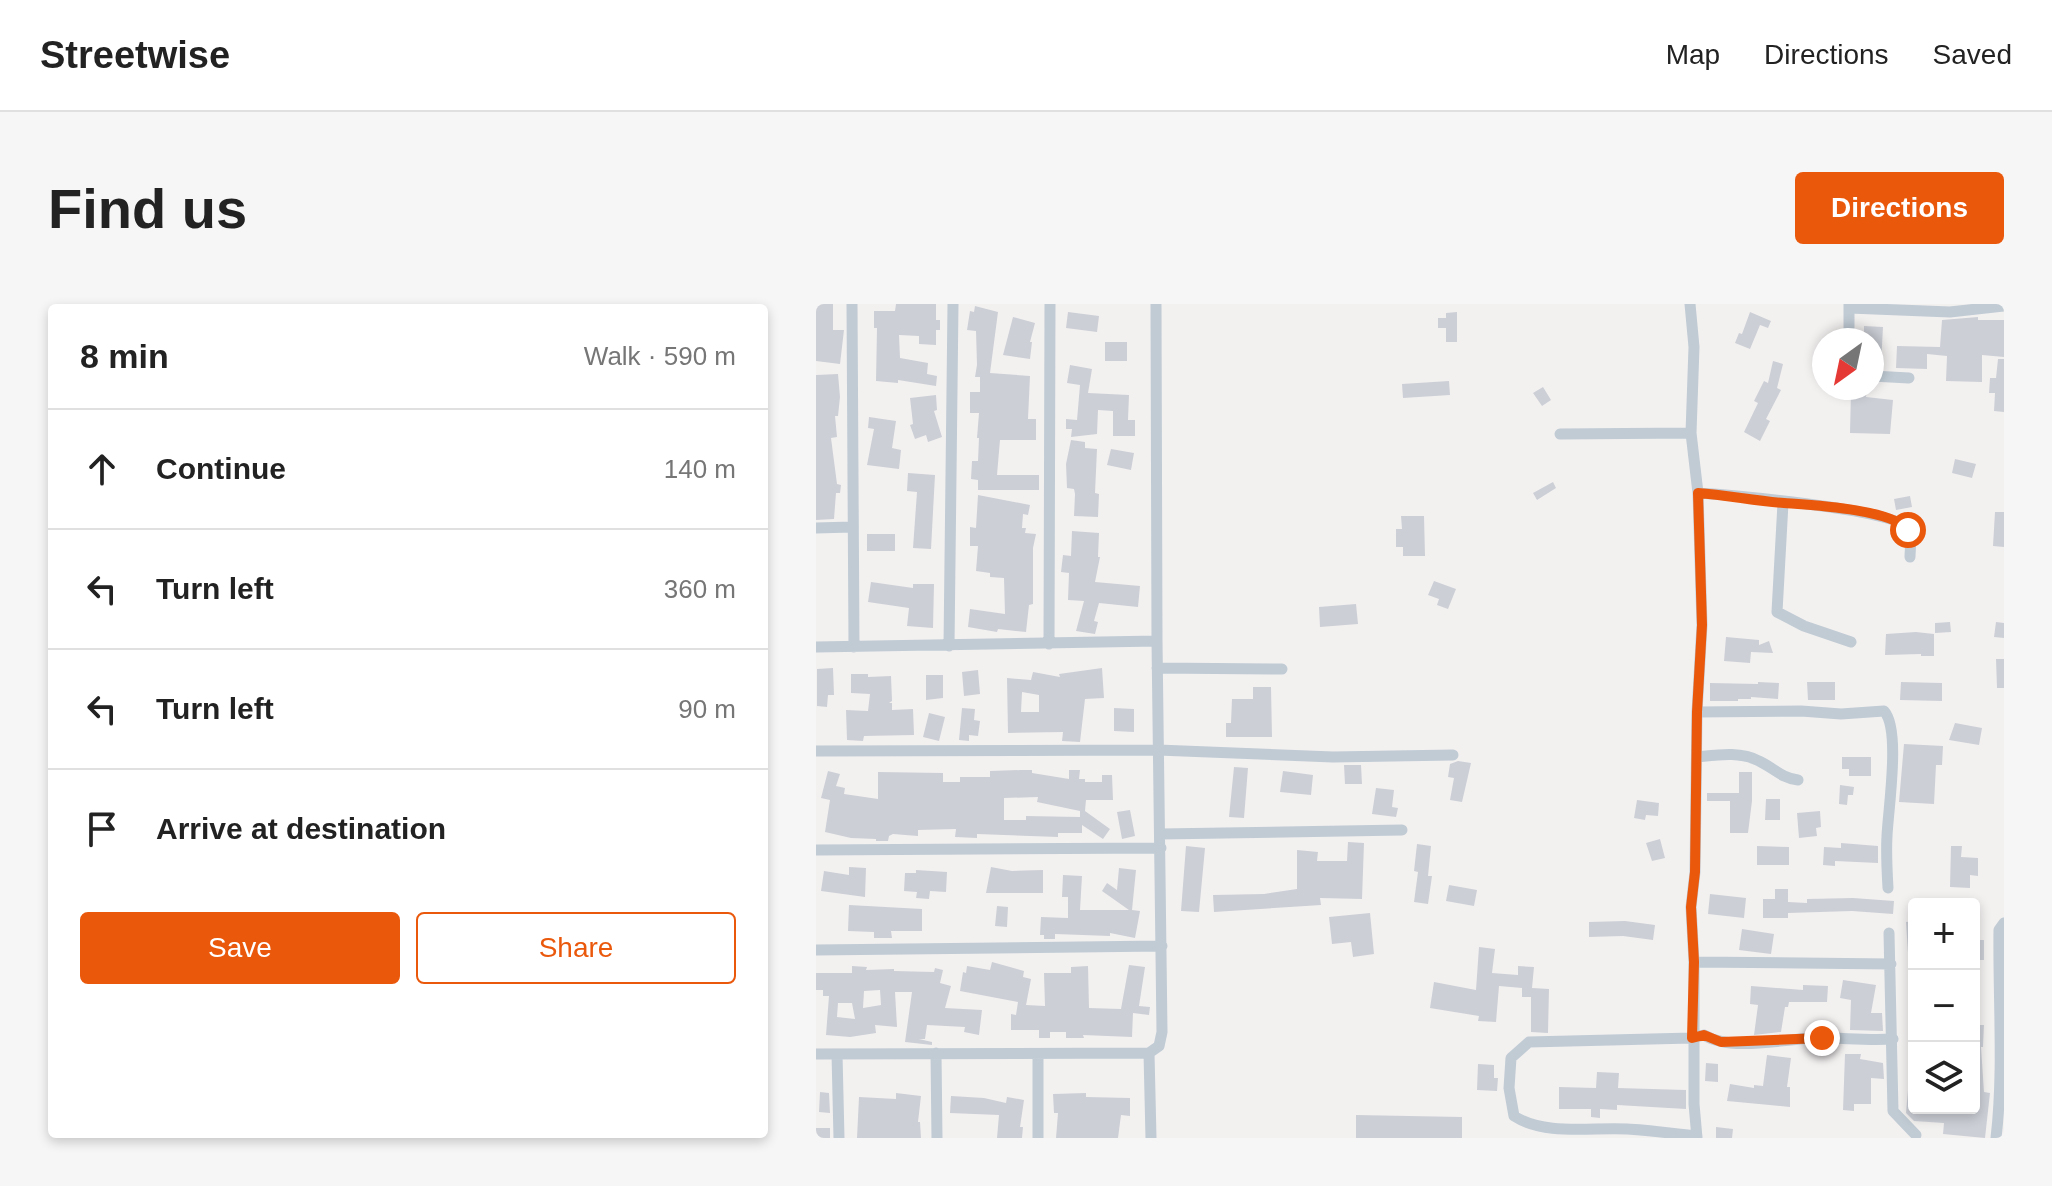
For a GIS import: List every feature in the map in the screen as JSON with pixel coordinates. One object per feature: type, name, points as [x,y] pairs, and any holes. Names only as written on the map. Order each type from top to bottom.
[{"type":"street","points":[[852,304],[854,647]]},
{"type":"street","points":[[949,646],[953,304]]},
{"type":"street","points":[[1049,644],[1050,304]]},
{"type":"street","points":[[816,1054],[1149,1053],[1159,1046],[1162,1032],[1162,946],[1157,668],[1156,304]]},
{"type":"street","points":[[1690,304],[1694,347],[1691,433],[1698,493],[1702,625],[1697,712],[1695,872],[1691,907],[1694,962],[1692,1038],[1697,1137],[1627,1129],[1540,1127],[1514,1116],[1509,1088],[1511,1058],[1529,1042],[1692,1038],[1704,1035],[1721,1042],[1893,1039]]},
{"type":"street","points":[[1849,328],[1849,306],[1950,312],[2004,306]]},
{"type":"street","points":[[1884,377],[1909,378]]},
{"type":"street","points":[[1560,434],[1691,433]]},
{"type":"street","points":[[1698,493],[1817,504],[1899,522],[1908,530],[1910,557]]},
{"type":"street","points":[[1783,503],[1777,612],[1804,626],[1851,642]]},
{"type":"street","points":[[816,528],[852,527]]},
{"type":"street","points":[[816,647],[1157,641]]},
{"type":"street","points":[[1157,668],[1282,669]]},
{"type":"street","points":[[1697,712],[1801,711],[1841,714],[1884,711],[1890,717],[1892,745],[1886,840],[1888,888]]},
{"type":"street","points":[[816,751],[1158,750],[1333,757],[1453,755]]},
{"type":"street","points":[[1697,757],[1729,754],[1758,760],[1785,778],[1798,780]]},
{"type":"street","points":[[1161,834],[1402,830]]},
{"type":"street","points":[[816,850],[1161,848]]},
{"type":"street","points":[[1996,1138],[2000,1080],[1999,930],[2004,923]]},
{"type":"street","points":[[1889,933],[1893,1111],[1916,1135]]},
{"type":"street","points":[[816,950],[1162,946]]},
{"type":"street","points":[[1694,962],[1891,964]]},
{"type":"street","points":[[936,1053],[937,1138]]},
{"type":"street","points":[[1149,1053],[1151,1138]]},
{"type":"street","points":[[837,1054],[839,1138]]},
{"type":"street","points":[[1038,1054],[1038,1138]]},
{"type":"building","points":[[816,304],[833,304],[833,330],[844,330],[840,364],[816,361]]},
{"type":"building","points":[[896,304],[936,304],[936,320],[940,320],[940,330],[936,330],[936,345],[919,344],[919,336],[899,335],[900,358],[928,363],[927,374],[937,376],[936,386],[898,380],[898,383],[876,381],[877,328],[874,328],[874,311],[895,311]]},
{"type":"building","points":[[975,306],[998,312],[990,373],[1030,376],[1028,419],[1036,419],[1036,440],[1000,440],[997,475],[1039,475],[1039,490],[978,490],[978,480],[971,479],[972,461],[978,461],[979,413],[970,413],[970,392],[980,392],[980,377],[975,377],[976,331],[967,330],[970,311],[974,312]]},
{"type":"building","points":[[1068,312],[1099,316],[1097,332],[1066,328]]},
{"type":"building","points":[[1457,312],[1457,342],[1446,342],[1446,328],[1438,328],[1438,318],[1446,318],[1446,313]]},
{"type":"building","points":[[1750,312],[1771,321],[1768,328],[1760,325],[1750,349],[1735,343]]},
{"type":"building","points":[[1013,317],[1035,323],[1030,359],[1003,355]]},
{"type":"building","points":[[1978,317],[1978,320],[2004,320],[2004,357],[1982,355],[1982,382],[1946,381],[1947,356],[1927,354],[1927,369],[1896,368],[1897,346],[1940,347],[1942,320]]},
{"type":"building","points":[[1105,342],[1127,342],[1127,361],[1105,361]]},
{"type":"building","points":[[1998,359],[2004,359],[2004,412],[1994,411],[1995,393],[1989,393],[1990,378],[1996,378]]},
{"type":"building","points":[[1773,361],[1783,364],[1777,388],[1781,390],[1766,419],[1770,421],[1760,441],[1744,432],[1758,403],[1754,401],[1764,381],[1768,383]]},
{"type":"building","points":[[1070,365],[1092,369],[1088,393],[1129,395],[1128,420],[1135,420],[1135,436],[1113,436],[1113,411],[1098,410],[1097,434],[1071,437],[1072,429],[1066,429],[1066,419],[1077,420],[1080,385],[1067,383]]},
{"type":"building","points":[[838,374],[837,437],[831,438],[840,493],[836,493],[834,519],[816,520],[816,375]]},
{"type":"building","points":[[1449,381],[1450,395],[1403,398],[1402,384]]},
{"type":"building","points":[[1543,387],[1551,400],[1542,406],[1533,393]]},
{"type":"building","points":[[936,395],[937,410],[934,411],[942,437],[928,442],[926,435],[915,439],[910,425],[913,424],[910,398]]},
{"type":"building","points":[[1851,400],[1893,400],[1890,434],[1850,433]]},
{"type":"building","points":[[869,417],[896,421],[892,448],[901,450],[899,469],[867,465],[874,429],[868,428]]},
{"type":"building","points":[[1071,440],[1085,442],[1085,448],[1097,449],[1095,493],[1099,494],[1098,517],[1074,516],[1075,494],[1074,489],[1067,488],[1066,464]]},
{"type":"building","points":[[1111,449],[1134,453],[1131,470],[1107,465]]},
{"type":"building","points":[[1955,459],[1976,464],[1972,478],[1952,473]]},
{"type":"building","points":[[908,473],[935,475],[931,549],[913,548],[917,492],[907,491]]},
{"type":"building","points":[[1553,482],[1556,488],[1537,500],[1533,493]]},
{"type":"building","points":[[978,495],[1030,505],[1028,515],[1023,514],[1022,528],[1026,528],[1025,533],[1036,534],[1033,604],[1029,605],[1026,632],[998,629],[997,632],[968,627],[970,609],[1005,614],[1004,578],[990,577],[990,573],[976,571],[978,546],[970,546],[970,527],[976,528]]},
{"type":"building","points":[[1910,496],[1912,507],[1896,510],[1894,499]]},
{"type":"building","points":[[1995,512],[2004,512],[2004,547],[1993,546]]},
{"type":"building","points":[[1401,516],[1424,516],[1425,556],[1403,556],[1403,547],[1396,547],[1396,529],[1402,529]]},
{"type":"building","points":[[1072,531],[1099,533],[1100,557],[1095,582],[1140,586],[1138,607],[1099,603],[1094,621],[1098,622],[1095,634],[1076,631],[1084,601],[1068,600],[1069,573],[1061,572],[1063,555],[1071,556]]},
{"type":"building","points":[[867,534],[895,534],[895,551],[867,551]]},
{"type":"building","points":[[1434,581],[1456,589],[1448,609],[1437,605],[1439,599],[1428,595]]},
{"type":"building","points":[[871,582],[913,588],[913,584],[934,584],[933,628],[907,626],[909,608],[868,602]]},
{"type":"building","points":[[1356,604],[1358,624],[1320,627],[1319,607]]},
{"type":"building","points":[[1950,622],[1951,632],[1935,633],[1935,623]]},
{"type":"building","points":[[1996,622],[2004,623],[2004,638],[1994,637]]},
{"type":"building","points":[[1886,634],[1934,634],[1934,656],[1885,655]]},
{"type":"building","points":[[1726,637],[1759,640],[1759,645],[1769,641],[1773,653],[1751,652],[1750,663],[1724,661]]},
{"type":"building","points":[[1996,659],[2004,659],[2004,688],[1997,688]]},
{"type":"building","points":[[833,668],[834,695],[828,695],[827,707],[817,706],[817,669]]},
{"type":"building","points":[[1102,668],[1104,698],[1085,699],[1080,742],[1062,741],[1063,732],[1008,733],[1007,678],[1031,680],[1033,672],[1060,677],[1059,674]],"holes":[[[1022,692],[1039,695],[1039,712],[1021,712]]]},
{"type":"building","points":[[978,670],[980,694],[964,696],[962,672]]},
{"type":"building","points":[[851,674],[891,676],[892,701],[889,703],[892,703],[892,710],[913,709],[914,735],[864,736],[863,741],[847,740],[846,710],[868,711],[870,694],[851,693]]},
{"type":"building","points":[[926,675],[943,675],[943,698],[926,700]]},
{"type":"building","points":[[1807,682],[1835,682],[1835,700],[1808,700]]},
{"type":"building","points":[[1901,682],[1942,683],[1942,701],[1900,700]]},
{"type":"building","points":[[1710,683],[1779,683],[1778,699],[1751,697],[1738,701],[1710,701]]},
{"type":"building","points":[[1253,687],[1271,687],[1272,737],[1226,737],[1226,723],[1231,723],[1232,699],[1253,699]]},
{"type":"building","points":[[962,708],[975,709],[974,720],[980,721],[978,736],[969,735],[969,741],[959,740]]},
{"type":"building","points":[[1114,708],[1134,709],[1134,732],[1114,731]]},
{"type":"building","points":[[929,713],[945,717],[939,741],[923,737]]},
{"type":"building","points":[[1955,723],[1982,728],[1979,745],[1949,740]]},
{"type":"building","points":[[1904,744],[1943,746],[1942,765],[1936,765],[1934,804],[1899,802]]},
{"type":"building","points":[[1842,757],[1871,757],[1871,776],[1849,776],[1849,769],[1842,769]]},
{"type":"building","points":[[1458,761],[1471,763],[1462,802],[1450,800],[1454,778],[1448,777],[1450,764]]},
{"type":"building","points":[[1344,765],[1361,765],[1362,784],[1345,784]]},
{"type":"building","points":[[1234,767],[1248,768],[1244,818],[1229,817]]},
{"type":"building","points":[[1032,770],[1032,773],[1069,779],[1069,770],[1080,770],[1079,779],[1085,779],[1085,782],[1102,782],[1102,775],[1112,775],[1113,800],[1086,800],[1085,811],[1110,829],[1103,839],[1082,825],[1082,833],[1058,833],[1058,837],[977,834],[977,838],[955,837],[956,829],[918,830],[918,836],[893,834],[888,841],[876,841],[825,832],[830,800],[821,798],[828,771],[840,774],[836,786],[845,788],[844,794],[878,799],[878,772],[943,773],[943,782],[960,782],[960,777],[990,777],[990,771]],"holes":[[[1038,797],[1037,802],[1080,811],[1080,817],[1026,816],[1026,820],[1004,820],[1004,798]]]},
{"type":"building","points":[[1283,771],[1313,775],[1311,795],[1280,792]]},
{"type":"building","points":[[1739,772],[1752,772],[1748,833],[1730,833],[1730,801],[1707,801],[1707,793],[1739,793]]},
{"type":"building","points":[[1840,785],[1854,787],[1853,795],[1848,795],[1847,805],[1839,804]]},
{"type":"building","points":[[1376,788],[1394,790],[1392,807],[1398,808],[1396,817],[1372,814]]},
{"type":"building","points":[[1766,799],[1780,799],[1780,820],[1765,820]]},
{"type":"building","points":[[1637,800],[1659,803],[1658,816],[1646,815],[1645,820],[1634,818]]},
{"type":"building","points":[[1130,810],[1135,836],[1122,839],[1117,812]]},
{"type":"building","points":[[1820,811],[1821,827],[1816,828],[1817,836],[1799,838],[1797,813]]},
{"type":"building","points":[[1660,839],[1665,858],[1652,861],[1646,843]]},
{"type":"building","points":[[1348,842],[1364,843],[1362,899],[1320,898],[1321,905],[1214,912],[1213,895],[1264,894],[1297,889],[1297,850],[1318,852],[1317,861],[1347,861]]},
{"type":"building","points":[[1841,843],[1878,846],[1878,863],[1835,861],[1835,866],[1823,865],[1824,847],[1841,848]]},
{"type":"building","points":[[1417,844],[1431,846],[1428,876],[1432,876],[1428,904],[1414,902],[1418,872],[1414,871]]},
{"type":"building","points":[[1186,846],[1205,848],[1199,912],[1181,911]]},
{"type":"building","points":[[1757,846],[1789,847],[1789,865],[1757,865]]},
{"type":"building","points":[[1951,846],[1962,846],[1961,857],[1978,858],[1978,876],[1970,875],[1970,888],[1950,887]]},
{"type":"building","points":[[849,867],[866,868],[865,897],[821,891],[824,871],[849,875]]},
{"type":"building","points":[[991,867],[1012,871],[1043,870],[1043,893],[986,893]]},
{"type":"building","points":[[1119,868],[1136,870],[1132,910],[1140,911],[1135,938],[1110,933],[1110,936],[1055,934],[1055,939],[1044,939],[1044,935],[1040,935],[1041,917],[1068,918],[1068,897],[1062,897],[1063,875],[1082,876],[1080,910],[1129,910],[1102,891],[1107,883],[1117,890]]},
{"type":"building","points":[[916,870],[947,872],[946,892],[930,891],[929,899],[916,898],[917,892],[904,891],[905,873],[916,873]]},
{"type":"building","points":[[1449,885],[1477,890],[1474,906],[1446,901]]},
{"type":"building","points":[[1775,889],[1788,889],[1788,902],[1853,898],[1894,901],[1893,914],[1852,911],[1788,913],[1788,918],[1763,918],[1763,899],[1775,899]]},
{"type":"building","points":[[1710,894],[1746,898],[1744,918],[1708,914]]},
{"type":"building","points":[[849,905],[922,909],[922,931],[891,931],[892,938],[874,938],[874,932],[848,931]]},
{"type":"building","points":[[997,906],[1008,907],[1007,927],[995,926]]},
{"type":"building","points":[[1370,913],[1374,954],[1353,957],[1351,942],[1332,944],[1329,917]]},
{"type":"building","points":[[1625,921],[1655,925],[1653,940],[1623,936],[1589,937],[1589,922]]},
{"type":"building","points":[[1742,929],[1774,934],[1771,954],[1739,950]]},
{"type":"building","points":[[1980,940],[1984,940],[1984,960],[1980,960]]},
{"type":"building","points":[[1479,947],[1495,949],[1492,973],[1518,975],[1518,966],[1534,967],[1532,988],[1549,989],[1548,1033],[1531,1032],[1531,997],[1522,997],[1522,988],[1499,986],[1496,1022],[1478,1021],[1479,1016],[1430,1008],[1434,982],[1476,990]]},
{"type":"building","points":[[992,962],[1024,971],[1023,977],[1031,979],[1026,1005],[1045,1006],[1044,973],[1071,973],[1071,967],[1088,966],[1089,1008],[1121,1009],[1129,965],[1145,967],[1139,1006],[1150,1007],[1149,1015],[1133,1013],[1132,1037],[1083,1035],[1084,1038],[1066,1038],[1066,1032],[1050,1032],[1050,1038],[1039,1038],[1039,1030],[1011,1030],[1011,1014],[1016,1015],[1018,1002],[960,991],[967,966],[990,970]]},
{"type":"building","points":[[852,966],[867,967],[866,970],[943,970],[940,983],[951,986],[945,1008],[982,1010],[979,1035],[964,1032],[965,1027],[927,1025],[925,1039],[919,1039],[932,1042],[932,1045],[905,1042],[912,992],[895,992],[897,1027],[875,1025],[876,1033],[850,1037],[826,1035],[829,996],[823,996],[823,990],[816,990],[816,973],[852,973]],"holes":[[[880,990],[881,1005],[863,1008],[864,991]],[[838,1003],[852,1003],[855,1019],[837,1017]]]},
{"type":"building","points":[[1843,980],[1876,985],[1871,1013],[1882,1013],[1883,1031],[1850,1030],[1851,1000],[1840,998]]},
{"type":"building","points":[[1803,985],[1828,986],[1827,1002],[1789,1002],[1785,1007],[1781,1032],[1754,1035],[1758,1005],[1750,1004],[1751,986],[1803,990]]},
{"type":"building","points":[[1980,1025],[1984,1025],[1981,1047],[1984,1092],[1990,1093],[1985,1138],[1943,1134],[1944,1123],[1914,1121],[1906,1113],[1908,1090],[1908,1114],[1980,1114]]},
{"type":"building","points":[[1845,1054],[1861,1054],[1860,1059],[1883,1063],[1884,1079],[1871,1078],[1871,1104],[1854,1104],[1854,1111],[1843,1110]]},
{"type":"building","points":[[1767,1055],[1791,1058],[1787,1087],[1790,1087],[1790,1107],[1727,1101],[1730,1084],[1754,1088],[1754,1085],[1763,1086]]},
{"type":"building","points":[[1706,1063],[1718,1064],[1718,1082],[1705,1081]]},
{"type":"building","points":[[1478,1064],[1494,1065],[1494,1078],[1498,1078],[1497,1091],[1477,1090]]},
{"type":"building","points":[[1597,1072],[1619,1073],[1618,1088],[1686,1090],[1686,1109],[1617,1105],[1617,1110],[1600,1109],[1600,1118],[1591,1117],[1591,1109],[1559,1109],[1559,1087],[1596,1088]]},
{"type":"building","points":[[820,1092],[829,1093],[830,1113],[819,1112]]},
{"type":"building","points":[[896,1093],[921,1096],[918,1122],[921,1138],[857,1138],[859,1097],[896,1099]]},
{"type":"building","points":[[1086,1093],[1086,1097],[1130,1098],[1130,1116],[1121,1115],[1118,1138],[1056,1138],[1058,1113],[1054,1113],[1053,1094]]},
{"type":"building","points":[[951,1096],[1006,1103],[1007,1097],[1024,1100],[1020,1127],[1023,1127],[1022,1138],[997,1138],[999,1115],[950,1113]]},
{"type":"building","points":[[1356,1115],[1462,1117],[1462,1138],[1356,1138]]},
{"type":"building","points":[[1716,1127],[1733,1129],[1732,1138],[1716,1138]]},
{"type":"building","points":[[816,1128],[830,1128],[830,1138],[816,1138]]},
{"type":"route","points":[[1822,1038],[1721,1042],[1704,1035],[1692,1038],[1694,962],[1691,907],[1695,872],[1697,712],[1702,625],[1698,493],[1817,504],[1891,519],[1905,525],[1908,530]]}]
